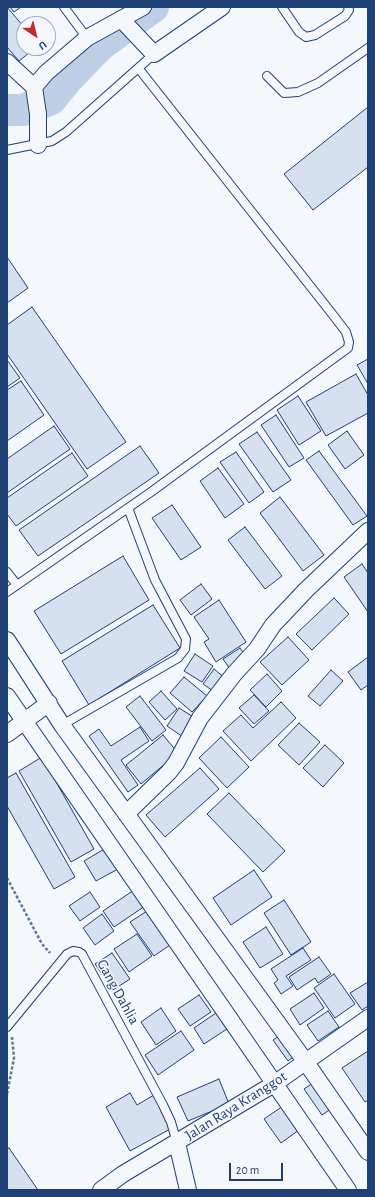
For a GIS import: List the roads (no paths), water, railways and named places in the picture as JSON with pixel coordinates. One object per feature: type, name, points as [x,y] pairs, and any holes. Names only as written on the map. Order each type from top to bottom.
[{"type":"street","points":[[39,138],[35,92],[46,73],[87,38],[124,22],[143,7]]},
{"type":"street","points":[[124,22],[151,51],[222,7]]},
{"type":"street","points":[[7,62],[35,92]]},
{"type":"street","points":[[126,814],[173,768],[200,718],[234,674],[257,649],[273,626],[306,590],[368,531]]},
{"type":"street","points":[[7,640],[46,705],[126,814],[301,1064],[368,1152]]},
{"type":"street","points":[[7,696],[26,719],[276,1082],[348,1190]]},
{"type":"street","points":[[7,734],[46,705]]},
{"type":"street","name":"Jalan Raya Kranggot","points":[[101,1190],[123,1174],[177,1143],[276,1082],[368,1018]]},
{"type":"street","points":[[177,1143],[188,1190]]},
{"type":"lane","points":[[64,7],[87,38]]},
{"type":"lane","points":[[282,7],[299,32],[306,37],[315,35],[345,16],[349,10],[348,7]]},
{"type":"lane","points":[[267,76],[284,93],[298,92],[318,83],[368,48]]},
{"type":"lane","points":[[7,150],[39,138],[52,141],[66,132],[139,69],[151,51]]},
{"type":"lane","points":[[7,592],[128,508],[348,348],[349,342],[346,332],[139,69]]},
{"type":"lane","points":[[62,725],[178,658],[185,649],[186,639],[155,580],[128,508]]},
{"type":"lane","points":[[7,572],[17,585]]},
{"type":"lane","name":"Gang Dahlia","points":[[9,1025],[64,958],[73,951],[82,954],[163,1105],[171,1122],[177,1143]]},
{"type":"waterway","points":[[7,110],[23,110],[51,99],[68,78],[100,45],[153,7]]}]
